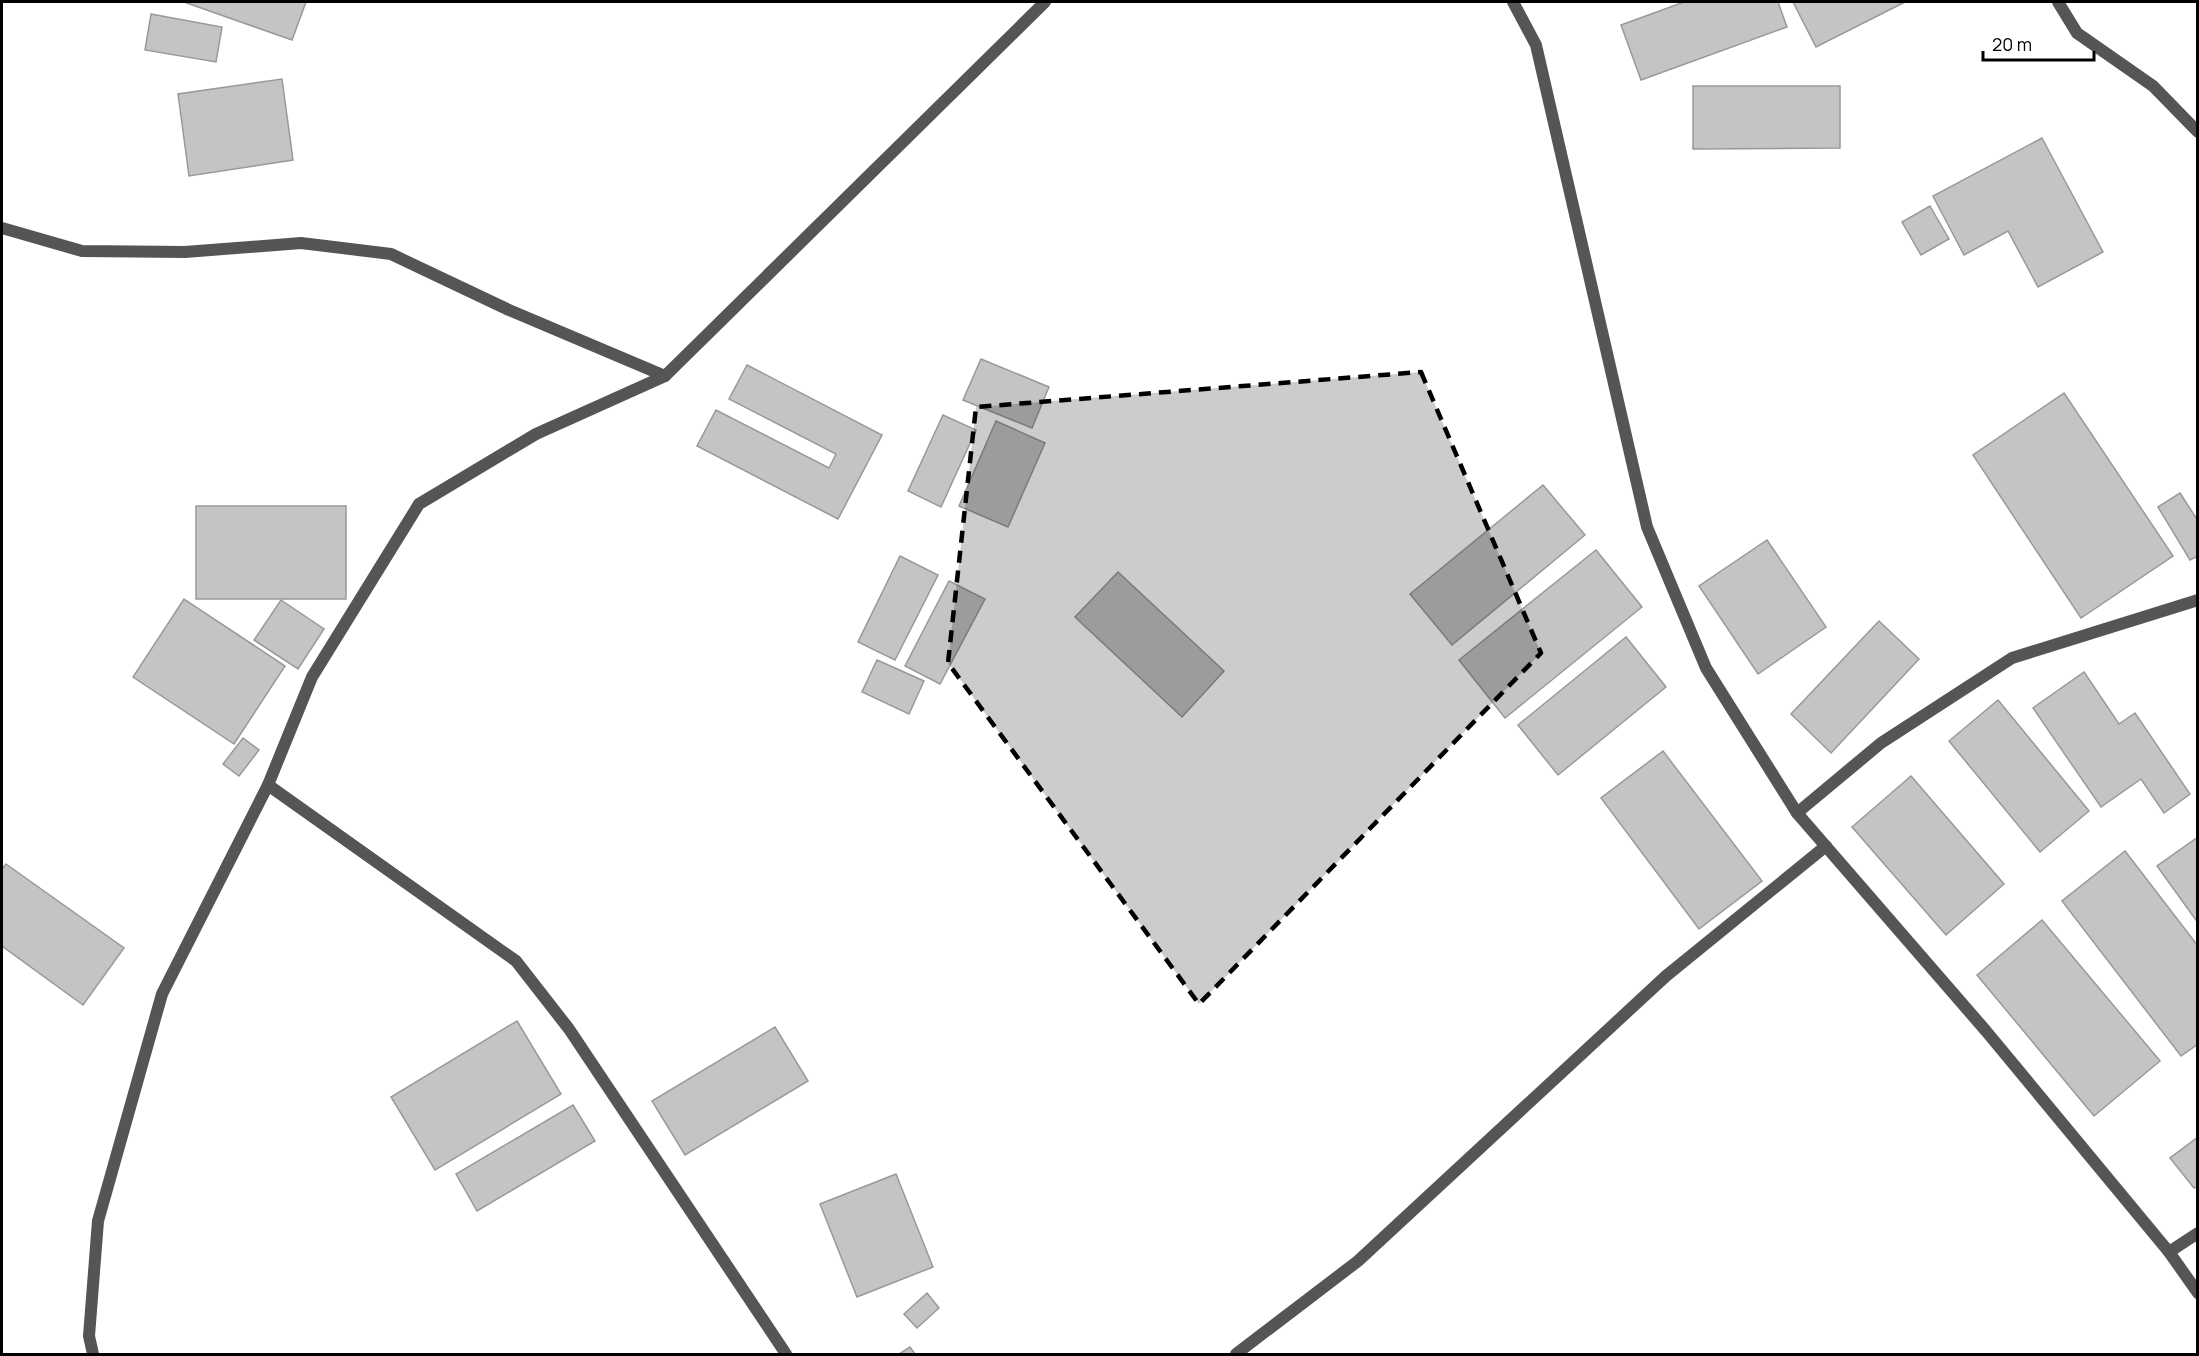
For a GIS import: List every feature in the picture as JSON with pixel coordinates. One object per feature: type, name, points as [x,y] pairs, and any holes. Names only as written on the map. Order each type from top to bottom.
[{"type":"street","points":[[93,1354],[89,1336],[98,1221],[162,994],[268,785],[312,677],[419,504],[536,434],[665,376],[1045,2]]},
{"type":"street","points":[[1513,2],[1536,45],[1647,527],[1706,668],[1797,813],[1986,1031],[2169,1252],[2198,1293]]},
{"type":"street","points":[[2058,2],[2077,33],[2152,86],[2198,132]]},
{"type":"street","points":[[2,228],[82,251],[185,252],[301,243],[391,254],[510,310],[665,376]]},
{"type":"street","points":[[1797,813],[1881,742],[2012,658],[2198,600]]},
{"type":"street","points":[[268,785],[516,961],[569,1029],[786,1354]]},
{"type":"street","points":[[1236,1354],[1358,1261],[1666,976],[1826,846]]},
{"type":"street","points":[[2169,1252],[2198,1233]]},
{"type":"highlighted area","points":[[1421,372],[1541,653],[1199,1004],[948,663],[976,407]]},
{"type":"building","points":[[184,2],[306,2],[292,40]]},
{"type":"building","points":[[1684,2],[1778,2],[1787,27],[1641,80],[1621,25]]},
{"type":"building","points":[[1793,2],[1905,2],[1816,47]]},
{"type":"building","points":[[151,14],[222,27],[216,62],[145,50]]},
{"type":"building","points":[[282,79],[293,160],[189,176],[178,94]]},
{"type":"building","points":[[1693,86],[1840,86],[1840,148],[1693,149]]},
{"type":"building","points":[[2042,138],[2103,252],[2038,287],[2008,231],[1964,255],[1933,196]]},
{"type":"building","points":[[1930,206],[1949,239],[1921,255],[1902,222]]},
{"type":"building","points":[[981,359],[1049,387],[1032,428],[963,400]]},
{"type":"building","points":[[747,365],[882,435],[838,519],[697,446],[716,410],[829,468],[836,454],[729,399]]},
{"type":"building","points":[[2064,393],[2173,556],[2081,618],[1973,455]]},
{"type":"building","points":[[943,415],[976,430],[941,507],[908,491]]},
{"type":"building","points":[[996,421],[1045,443],[1008,527],[959,506]]},
{"type":"building","points":[[1543,485],[1585,535],[1452,645],[1410,594]]},
{"type":"building","points":[[2180,493],[2198,521],[2198,556],[2190,560],[2158,507]]},
{"type":"building","points":[[196,506],[346,506],[346,599],[196,599]]},
{"type":"building","points":[[1767,540],[1826,627],[1758,674],[1699,586]]},
{"type":"building","points":[[1596,550],[1642,607],[1505,718],[1459,660]]},
{"type":"building","points":[[900,556],[938,575],[895,660],[858,642]]},
{"type":"building","points":[[1118,572],[1224,671],[1182,717],[1075,617]]},
{"type":"building","points":[[949,581],[985,599],[940,684],[905,666]]},
{"type":"building","points":[[184,599],[285,666],[234,744],[133,677]]},
{"type":"building","points":[[281,600],[324,629],[298,669],[254,640]]},
{"type":"building","points":[[1879,621],[1919,659],[1831,753],[1791,714]]},
{"type":"building","points":[[1626,637],[1666,687],[1558,775],[1518,725]]},
{"type":"building","points":[[877,660],[924,681],[909,714],[862,692]]},
{"type":"building","points":[[2084,672],[2119,724],[2135,713],[2190,794],[2164,813],[2141,779],[2101,807],[2033,708]]},
{"type":"building","points":[[1998,700],[2089,811],[2040,852],[1949,741]]},
{"type":"building","points":[[243,738],[259,750],[239,776],[223,764]]},
{"type":"building","points":[[1663,751],[1762,881],[1699,929],[1601,798]]},
{"type":"building","points":[[1911,776],[2004,884],[1946,935],[1852,827]]},
{"type":"building","points":[[2198,837],[2198,923],[2157,866]]},
{"type":"building","points":[[2125,851],[2198,946],[2198,1044],[2181,1056],[2062,901]]},
{"type":"building","points":[[6,864],[124,948],[83,1005],[2,946],[2,869]]},
{"type":"building","points":[[2042,920],[2160,1061],[2094,1116],[1977,975]]},
{"type":"building","points":[[517,1021],[561,1094],[435,1170],[391,1097]]},
{"type":"building","points":[[775,1027],[808,1081],[685,1155],[652,1101]]},
{"type":"building","points":[[573,1105],[595,1141],[477,1211],[456,1174]]},
{"type":"building","points":[[2198,1137],[2198,1186],[2194,1188],[2170,1158]]},
{"type":"building","points":[[896,1174],[933,1267],[857,1297],[820,1204]]},
{"type":"building","points":[[927,1293],[939,1308],[917,1328],[904,1314]]},
{"type":"building","points":[[910,1347],[915,1354],[899,1354]]}]
